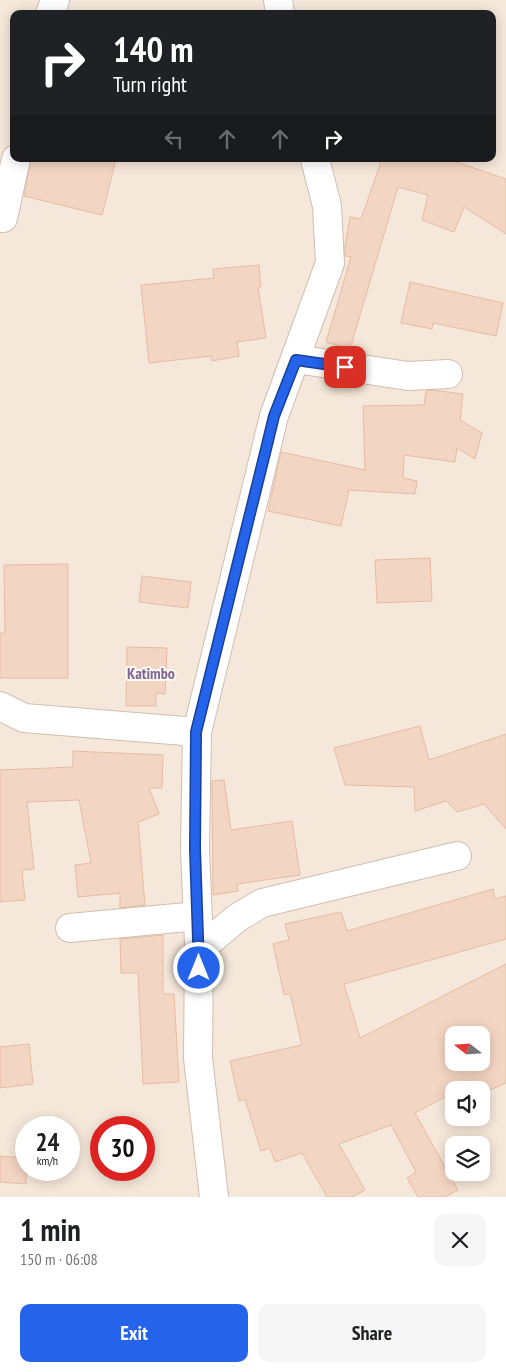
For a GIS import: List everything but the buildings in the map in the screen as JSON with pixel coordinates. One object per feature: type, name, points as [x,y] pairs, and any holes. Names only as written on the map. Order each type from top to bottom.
[{"type":"street","points":[[3,218],[15,162]]},
{"type":"street","points":[[214,1197],[198,1058],[199,950],[195,849],[196,732],[272,425],[330,263],[327,206],[316,162]]},
{"type":"street","points":[[296,360],[408,376],[448,374]]},
{"type":"street","points":[[0,706],[24,718],[196,732]]},
{"type":"street","points":[[199,950],[237,918],[262,903],[457,856]]},
{"type":"street","points":[[70,928],[198,916]]},
{"type":"shaded area","points":[[0,0],[506,0],[506,1197],[0,1197]]},
{"type":"district","name":"Katimbo","points":[[151,673]]},
{"type":"route","points":[[199,968],[195,849],[196,732],[248,514],[274,416],[296,360],[345,367]]}]
